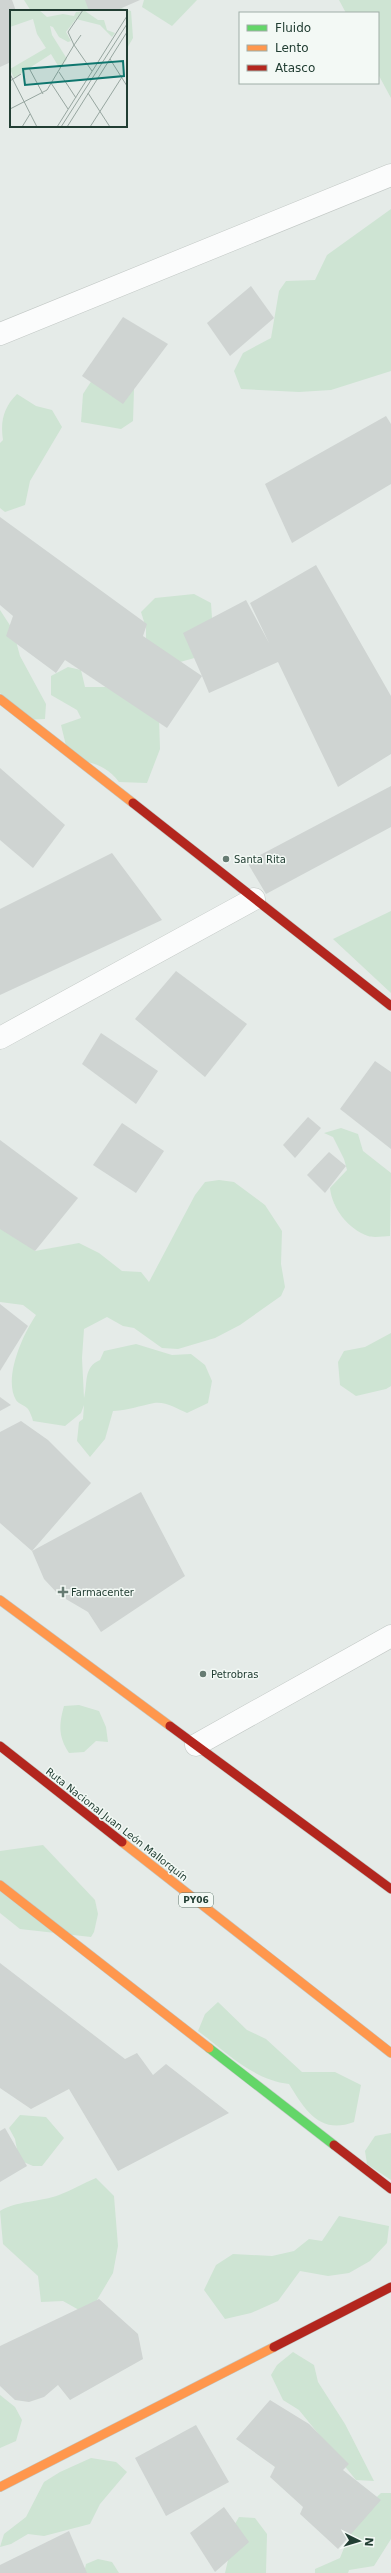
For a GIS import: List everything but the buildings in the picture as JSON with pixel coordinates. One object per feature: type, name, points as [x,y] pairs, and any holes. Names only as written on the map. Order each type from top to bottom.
[{"type":"main road","points":[[0,699],[391,1006]]},
{"type":"main road","points":[[0,1600],[391,1889]]},
{"type":"main road","name":"Ruta Nacional Juan León Mallorquín","points":[[0,1746],[391,2053]]},
{"type":"main road","points":[[0,1885],[391,2190]]},
{"type":"main road","points":[[0,2487],[391,2287]]},
{"type":"street","points":[[0,334],[391,175]]},
{"type":"street","points":[[0,1038],[254,899]]},
{"type":"street","points":[[196,1745],[391,1636]]},
{"type":"green space","points":[[24,0],[94,0],[131,11],[133,38],[127,48],[127,10],[30,10]]},
{"type":"green space","points":[[144,0],[197,0],[172,26],[142,7]]},
{"type":"green space","points":[[339,0],[391,0],[391,98],[379,76],[379,12],[345,12]]},
{"type":"green space","points":[[391,209],[391,371],[331,390],[299,392],[241,389],[234,371],[243,353],[271,338],[279,291],[286,281],[315,280],[327,255]]},
{"type":"green space","points":[[119,375],[134,389],[133,421],[121,429],[81,422],[83,394],[94,377]]},
{"type":"green space","points":[[17,394],[36,406],[52,410],[62,427],[30,481],[25,505],[5,512],[0,508],[0,443],[3,440],[2,427],[6,409]]},
{"type":"green space","points":[[194,594],[211,603],[212,618],[205,655],[173,664],[146,653],[146,628],[141,612],[155,598]]},
{"type":"green space","points":[[0,610],[13,630],[20,656],[46,704],[45,719],[23,720],[0,693]]},
{"type":"green space","points":[[68,667],[81,670],[85,687],[106,687],[159,718],[160,749],[147,783],[119,782],[109,771],[97,765],[69,758],[61,725],[81,718],[77,710],[51,695],[51,676]]},
{"type":"green space","points":[[391,911],[391,993],[333,939]]},
{"type":"green space","points":[[341,1128],[358,1134],[363,1151],[391,1173],[390,1236],[370,1237],[361,1233],[342,1217],[334,1203],[330,1188],[347,1170],[344,1159],[333,1137],[324,1133]]},
{"type":"green space","points":[[219,1180],[234,1182],[265,1205],[282,1231],[281,1264],[285,1287],[281,1296],[240,1325],[215,1338],[178,1349],[162,1348],[134,1328],[123,1326],[107,1317],[84,1329],[82,1358],[84,1398],[89,1371],[95,1363],[100,1360],[104,1351],[136,1344],[172,1355],[191,1354],[205,1365],[212,1381],[208,1403],[187,1413],[163,1403],[154,1403],[125,1410],[113,1411],[105,1439],[90,1457],[77,1441],[79,1422],[83,1419],[84,1405],[81,1413],[65,1426],[33,1421],[28,1409],[16,1400],[13,1391],[13,1368],[21,1344],[36,1315],[23,1305],[0,1302],[0,1218],[35,1251],[79,1243],[99,1253],[122,1271],[141,1272],[149,1282],[195,1195],[205,1182]]},
{"type":"green space","points":[[391,1333],[391,1386],[386,1389],[356,1396],[340,1385],[338,1362],[344,1351],[365,1347]]},
{"type":"green space","points":[[79,1705],[99,1711],[106,1727],[108,1742],[96,1741],[84,1752],[69,1753],[65,1747],[60,1730],[62,1712],[64,1706]]},
{"type":"green space","points":[[43,1845],[95,1900],[98,1914],[94,1932],[91,1937],[20,1929],[0,1913],[0,1851]]},
{"type":"green space","points":[[218,2002],[247,2030],[266,2039],[302,2072],[335,2072],[361,2085],[354,2122],[342,2125],[323,2123],[315,2118],[301,2103],[289,2084],[264,2077],[252,2071],[240,2064],[198,2031],[205,2014]]},
{"type":"green space","points":[[20,2115],[46,2117],[64,2138],[42,2166],[33,2166],[19,2160],[15,2139],[9,2128]]},
{"type":"green space","points":[[391,2133],[391,2180],[367,2164],[365,2151],[375,2136]]},
{"type":"green space","points":[[96,2178],[114,2196],[118,2246],[113,2273],[88,2315],[63,2301],[41,2302],[38,2276],[3,2244],[0,2211],[13,2205],[59,2195]]},
{"type":"green space","points":[[339,2216],[389,2226],[387,2243],[370,2261],[349,2273],[328,2276],[300,2271],[278,2301],[251,2313],[225,2319],[204,2290],[216,2265],[233,2254],[272,2256],[294,2251],[309,2239],[322,2241]]},
{"type":"green space","points":[[293,2352],[314,2365],[318,2382],[345,2424],[374,2481],[356,2480],[299,2410],[283,2400],[271,2375],[277,2365]]},
{"type":"green space","points":[[0,2395],[15,2407],[22,2420],[16,2441],[0,2448]]},
{"type":"green space","points":[[91,2458],[116,2462],[127,2472],[100,2504],[90,2524],[44,2536],[28,2534],[11,2544],[0,2547],[4,2534],[26,2517],[44,2482],[60,2472]]},
{"type":"green space","points":[[381,2493],[391,2493],[391,2539],[374,2566],[349,2570],[348,2573],[315,2573],[315,2569],[340,2558],[361,2515]]},
{"type":"green space","points":[[239,2517],[255,2518],[267,2534],[266,2573],[225,2573],[228,2560],[228,2536]]},
{"type":"green space","points":[[98,2559],[112,2562],[119,2573],[84,2573],[86,2564]]},
{"type":"traffic: fast","points":[[209,2048],[334,2145]]},
{"type":"traffic: slow","points":[[0,699],[133,803]]},
{"type":"traffic: slow","points":[[0,1600],[170,1726]]},
{"type":"traffic: slow","points":[[122,1842],[391,2053]]},
{"type":"traffic: slow","points":[[0,1885],[209,2048]]},
{"type":"traffic: slow","points":[[0,2487],[274,2347]]},
{"type":"traffic: jam","points":[[133,803],[391,1006]]},
{"type":"traffic: jam","points":[[170,1726],[391,1889]]},
{"type":"traffic: jam","points":[[0,1746],[122,1842]]},
{"type":"traffic: jam","points":[[334,2145],[391,2189]]},
{"type":"traffic: jam","points":[[274,2347],[391,2287]]},
{"type":"place","name":"Santa Rita","points":[[226,859]]},
{"type":"place","name":"Farmacenter","points":[[63,1592]]},
{"type":"place","name":"Petrobras","points":[[203,1674]]}]
